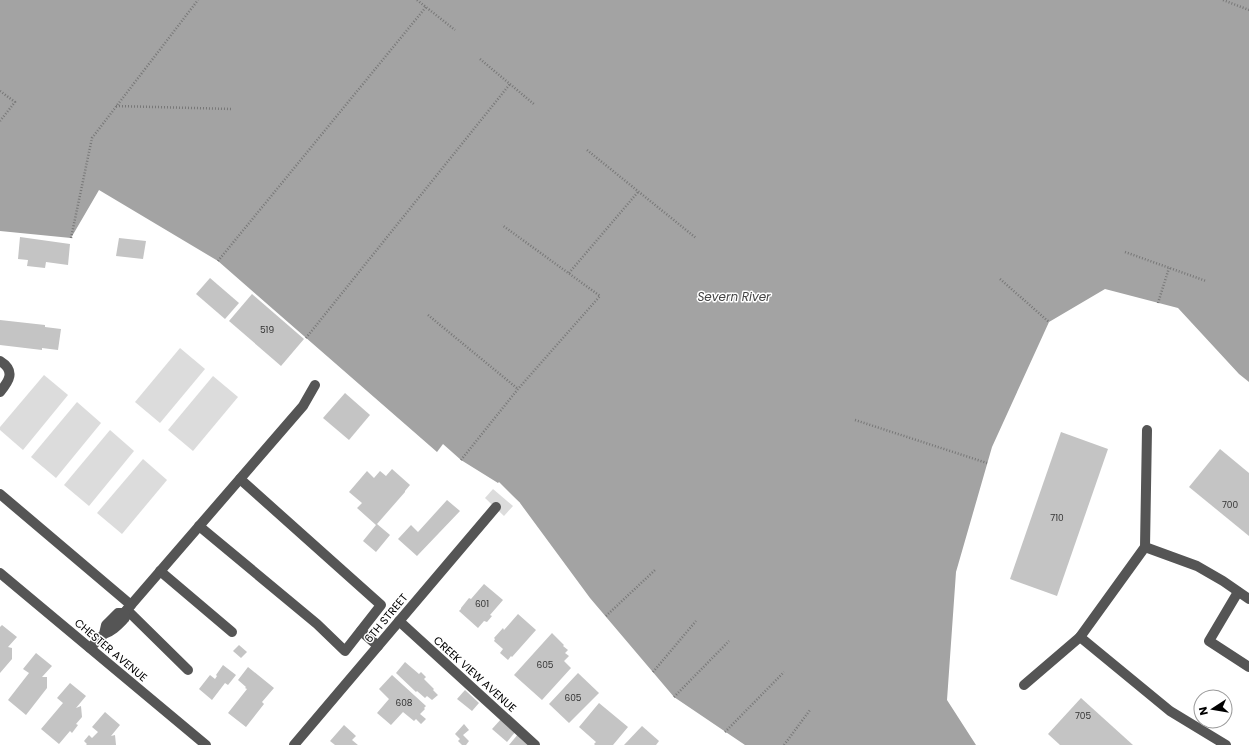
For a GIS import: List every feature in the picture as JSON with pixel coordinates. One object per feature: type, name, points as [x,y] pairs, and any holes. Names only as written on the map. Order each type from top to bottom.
[{"type":"street","points":[[0,361],[5,364],[10,372],[9,381],[0,392]]},
{"type":"street","points":[[90,648],[104,634],[111,632],[125,618],[127,609],[303,406],[315,385]]},
{"type":"street","points":[[1024,685],[1080,637],[1145,547],[1147,430]]},
{"type":"street","points":[[199,526],[317,624],[345,651],[381,605],[240,479]]},
{"type":"street","points":[[0,494],[127,609],[188,670]]},
{"type":"street","name":"6TH STREET","points":[[294,745],[496,507]]},
{"type":"street","points":[[1145,547],[1197,566],[1249,599]]},
{"type":"street","points":[[160,572],[232,632]]},
{"type":"street","name":"CHESTER AVENUE","points":[[0,574],[206,745]]},
{"type":"street","points":[[1238,592],[1209,641],[1249,667]]},
{"type":"street","name":"CREEK VIEW AVENUE","points":[[398,622],[535,745]]},
{"type":"street","points":[[361,631],[378,646]]},
{"type":"street","points":[[1080,637],[1170,710],[1226,745]]},
{"type":"path","points":[[71,238],[92,138],[198,0]]},
{"type":"path","points":[[417,0],[455,30]]},
{"type":"path","points":[[1223,0],[1249,10]]},
{"type":"path","points":[[218,261],[426,7]]},
{"type":"path","points":[[480,59],[535,105]]},
{"type":"path","points":[[306,338],[510,84]]},
{"type":"path","points":[[0,91],[15,102],[0,120]]},
{"type":"path","points":[[116,106],[232,109]]},
{"type":"path","points":[[587,150],[696,238]]},
{"type":"path","points":[[569,274],[638,192]]},
{"type":"path","points":[[461,460],[518,389],[600,296],[502,225]]},
{"type":"path","points":[[1125,252],[1206,281]]},
{"type":"path","points":[[1158,303],[1168,268]]},
{"type":"path","points":[[1000,279],[1048,322]]},
{"type":"path","points":[[428,315],[518,389]]},
{"type":"path","points":[[854,420],[987,463]]},
{"type":"path","points":[[606,616],[655,570]]},
{"type":"path","points":[[653,672],[696,621]]},
{"type":"path","points":[[674,697],[729,641]]},
{"type":"path","points":[[726,732],[784,672]]},
{"type":"path","points":[[784,745],[810,710]]},
{"type":"shaded area","points":[[180,348],[205,369],[160,423],[135,402]]},
{"type":"shaded area","points":[[44,375],[68,395],[23,450],[0,430],[0,427]]},
{"type":"shaded area","points":[[213,376],[238,397],[193,451],[168,430]]},
{"type":"shaded area","points":[[77,402],[101,423],[56,478],[31,457]]},
{"type":"shaded area","points":[[110,430],[134,451],[89,506],[64,485]]},
{"type":"shaded area","points":[[143,459],[167,480],[122,534],[97,513]]},
{"type":"shaded area","points":[[493,489],[513,506],[504,516],[485,498]]},
{"type":"water","name":"Severn River","points":[[0,0],[1249,0],[1249,382],[1239,374],[1178,308],[1105,289],[1049,322],[992,447],[956,572],[947,700],[976,745],[745,745],[674,697],[590,598],[520,503],[498,483],[461,460],[443,444],[437,452],[218,261],[99,190],[71,238],[0,231]]},
{"type":"pier","points":[[499,482],[520,503],[519,504],[496,485]]},
{"type":"building","points":[[20,237],[70,244],[68,265],[46,262],[45,268],[27,266],[28,260],[18,259]]},
{"type":"building","points":[[119,238],[146,241],[143,259],[116,256]]},
{"type":"building","points":[[210,278],[239,303],[225,319],[196,294]]},
{"type":"building","points":[[252,294],[304,339],[281,366],[229,321]]},
{"type":"building","points":[[0,320],[45,325],[45,327],[61,329],[58,350],[42,348],[42,350],[0,345]]},
{"type":"building","points":[[345,393],[370,415],[349,440],[323,418]]},
{"type":"building","points":[[1061,432],[1108,449],[1057,596],[1010,579]]},
{"type":"building","points":[[1220,449],[1249,473],[1249,536],[1189,487]]},
{"type":"building","points":[[392,469],[410,485],[377,524],[390,535],[376,552],[363,541],[376,525],[357,508],[362,503],[349,492],[367,471],[374,478],[380,471],[386,476]]},
{"type":"building","points":[[447,500],[460,511],[417,556],[398,539],[411,525],[418,532]]},
{"type":"building","points":[[484,584],[503,600],[490,615],[492,616],[487,622],[484,621],[478,628],[459,611],[469,598],[471,599]]},
{"type":"building","points":[[518,614],[536,630],[508,660],[500,653],[503,649],[494,641],[494,638],[503,628],[504,630]]},
{"type":"building","points":[[2,625],[17,637],[8,647],[12,648],[12,659],[0,673],[0,627]]},
{"type":"building","points":[[552,633],[568,650],[565,653],[569,656],[564,661],[571,668],[542,700],[514,675]]},
{"type":"building","points":[[239,645],[247,652],[241,658],[233,651]]},
{"type":"building","points":[[36,653],[52,666],[42,677],[47,677],[47,688],[26,715],[8,700],[29,673],[23,669]]},
{"type":"building","points":[[405,662],[419,674],[421,672],[426,677],[424,679],[438,695],[432,700],[427,696],[425,698],[417,691],[416,692],[396,673]]},
{"type":"building","points":[[223,665],[236,675],[228,685],[225,683],[212,700],[199,689],[210,675],[215,679]]},
{"type":"building","points":[[248,667],[274,688],[262,702],[264,704],[246,727],[228,713],[247,689],[238,680]]},
{"type":"building","points":[[578,673],[599,693],[569,723],[549,704]]},
{"type":"building","points":[[392,675],[426,706],[420,714],[426,719],[421,724],[416,719],[414,721],[403,712],[391,725],[377,713],[389,699],[379,689]]},
{"type":"building","points":[[70,683],[86,696],[76,708],[81,706],[82,717],[76,724],[78,725],[72,733],[70,731],[59,744],[41,729],[63,703],[57,698]]},
{"type":"building","points":[[465,690],[479,703],[472,711],[457,699]]},
{"type":"building","points":[[1081,698],[1133,745],[1060,745],[1048,734]]},
{"type":"building","points":[[599,703],[628,727],[613,745],[595,745],[594,744],[596,742],[579,727]]},
{"type":"building","points":[[105,712],[120,725],[111,736],[115,735],[116,745],[86,745],[87,744],[84,741],[89,735],[92,738],[98,732],[92,727]]},
{"type":"building","points":[[502,718],[516,731],[507,742],[492,729]]},
{"type":"building","points":[[464,724],[469,730],[463,735],[469,741],[466,745],[462,745],[458,741],[460,739],[455,734]]},
{"type":"building","points":[[344,725],[356,736],[352,740],[358,745],[335,745],[330,741]]},
{"type":"building","points":[[642,726],[659,741],[656,745],[624,745]]},
{"type":"building","points":[[519,733],[532,745],[509,745]]}]
